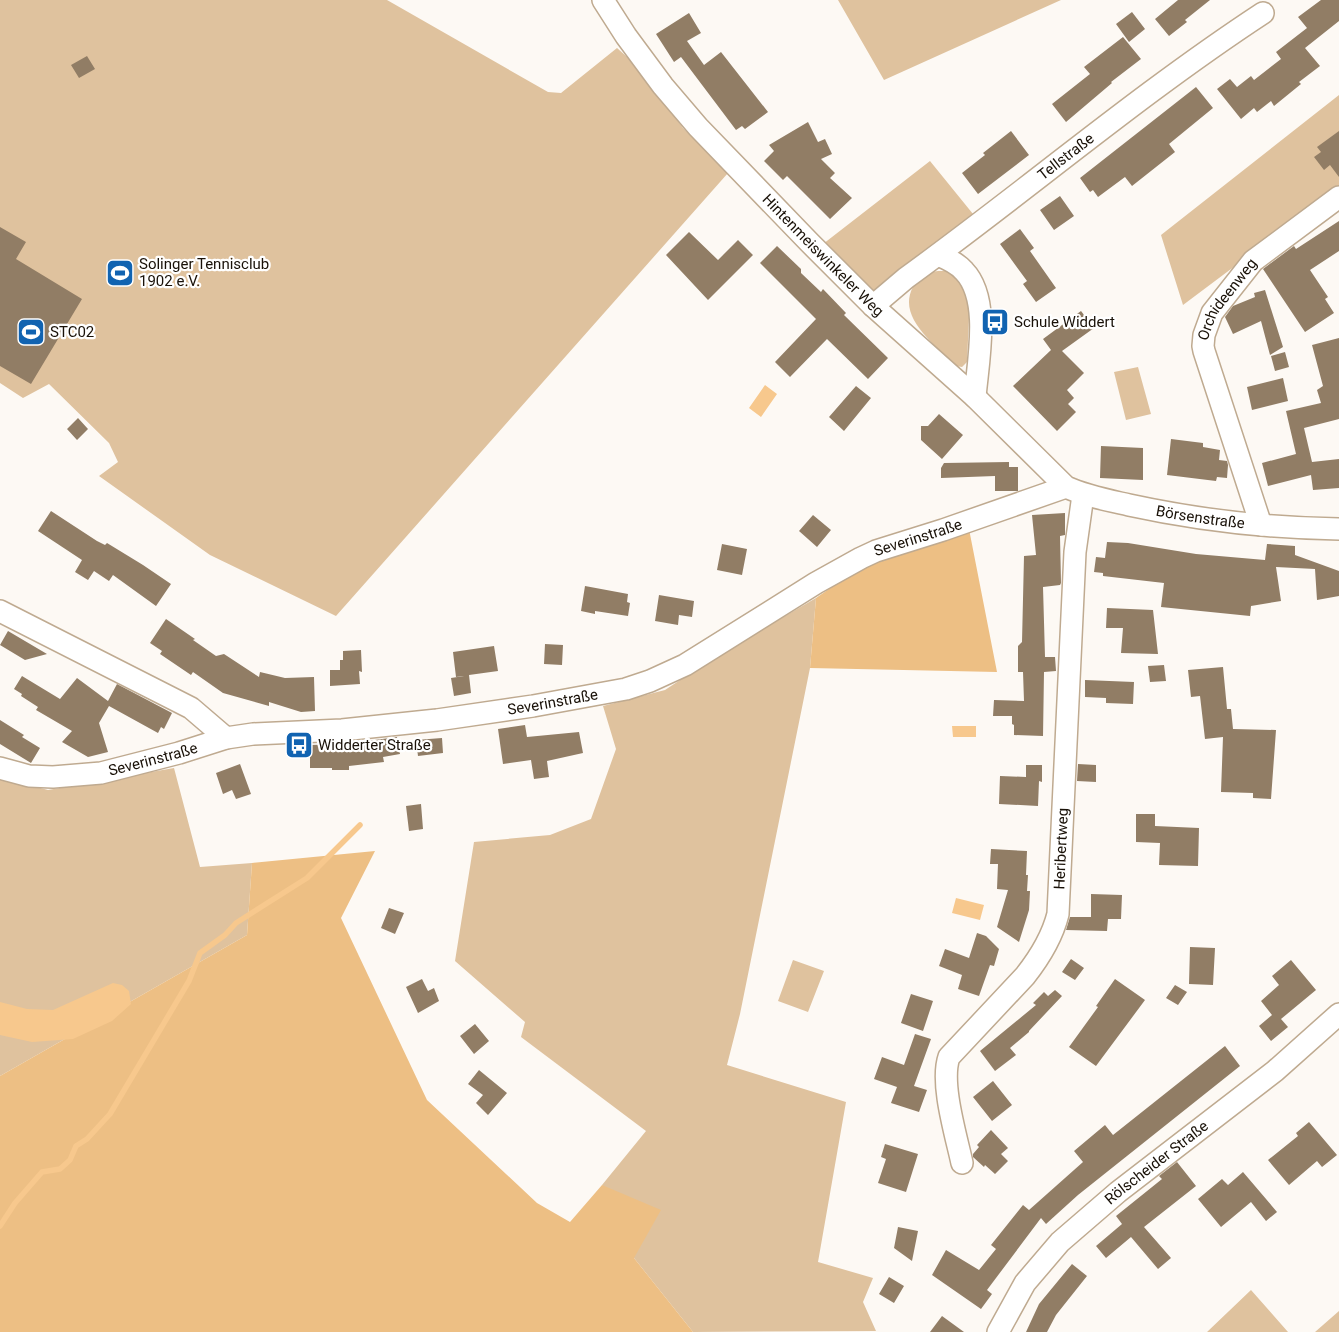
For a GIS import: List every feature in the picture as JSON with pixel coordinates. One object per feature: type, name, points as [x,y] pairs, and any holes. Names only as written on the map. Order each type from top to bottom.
[{"type":"street","name":"Hintenmeiswinkeler Weg","points":[[603,0],[626,36],[663,86],[698,128],[874,306],[1075,491]]},
{"type":"street","name":"Tellstraße","points":[[874,306],[906,278],[1130,106],[1216,44],[1262,14]]},
{"type":"street","name":"Orchideenweg","points":[[1261,525],[1204,351],[1204,335],[1216,306],[1253,262],[1339,197]]},
{"type":"street","points":[[938,255],[952,261],[964,270],[978,296],[981,309],[981,326],[975,397]]},
{"type":"street","name":"Börsenstraße","points":[[1075,491],[1170,513],[1261,525],[1339,529]]},
{"type":"street","name":"Severinstraße","points":[[0,768],[29,776],[53,777],[101,773],[179,753],[226,738],[252,734],[342,730],[437,720],[612,692],[639,685],[685,665],[816,583],[861,558],[943,530],[1075,491]]},
{"type":"street","name":"Heribertweg","points":[[962,1162],[946,1082],[948,1057],[1025,976],[1042,954],[1058,914],[1075,552],[1075,491]]},
{"type":"street","points":[[0,611],[191,708],[226,738]]},
{"type":"street","name":"Rölscheider Straße","points":[[998,1332],[1025,1283],[1060,1242],[1118,1192],[1275,1070],[1339,1014]]},
{"type":"shaded area","points":[[0,0],[387,0],[548,92],[561,93],[617,48],[635,64],[683,128],[728,173],[336,616],[210,555],[99,476],[118,462],[109,443],[49,384],[23,398],[0,383]]},
{"type":"shaded area","points":[[838,0],[1061,0],[884,80]]},
{"type":"shaded area","points":[[1339,95],[1339,188],[1183,305],[1161,235]]},
{"type":"shaded area","points":[[930,161],[973,214],[869,294],[823,244]]},
{"type":"shaded area","points":[[938,271],[947,271],[957,276],[970,296],[967,362],[962,367],[956,366],[921,331],[910,310],[909,298],[915,284],[924,276]]},
{"type":"shaded area","points":[[1138,367],[1151,414],[1126,420],[1114,372]]},
{"type":"shaded area","points":[[765,385],[777,394],[761,417],[749,408]]},
{"type":"shaded area","points":[[969,529],[997,672],[810,668],[816,598],[855,571]]},
{"type":"shaded area","points":[[816,598],[810,668],[740,1014],[727,1065],[846,1102],[818,1262],[873,1278],[863,1302],[876,1331],[693,1332],[634,1258],[602,1185],[646,1131],[521,1037],[525,1022],[455,961],[474,842],[550,835],[591,819],[616,749],[603,706],[665,690],[715,657]]},
{"type":"shaded area","points":[[952,726],[976,726],[976,737],[953,737]]},
{"type":"shaded area","points":[[174,768],[200,867],[252,863],[247,935],[0,1076],[0,777],[48,790]]},
{"type":"shaded area","points":[[375,851],[341,918],[427,1100],[537,1203],[570,1222],[602,1185],[661,1210],[634,1258],[693,1332],[0,1332],[0,1076],[247,935],[252,863]]},
{"type":"shaded area","points":[[956,898],[984,905],[980,920],[952,913]]},
{"type":"shaded area","points":[[793,960],[824,971],[808,1012],[778,1001]]},
{"type":"shaded area","points":[[113,983],[122,985],[129,991],[131,1004],[112,1021],[73,1039],[32,1042],[0,1035],[0,1002],[27,1009],[53,1010]]},
{"type":"shaded area","points":[[1251,1290],[1288,1332],[1207,1332]]},
{"type":"shaded area","points":[[1339,1311],[1339,1332],[1315,1332]]},
{"type":"building","points":[[1178,0],[1210,0],[1169,36],[1155,19]]},
{"type":"building","points":[[1321,0],[1339,0],[1339,21],[1305,48],[1320,66],[1299,82],[1301,84],[1274,106],[1271,101],[1257,112],[1254,108],[1241,119],[1217,89],[1230,79],[1237,87],[1251,76],[1254,80],[1281,59],[1276,52],[1307,28],[1298,17]]},
{"type":"building","points":[[1132,12],[1145,29],[1129,42],[1116,24]]},
{"type":"building","points":[[689,13],[701,33],[687,41],[704,65],[721,52],[768,112],[745,129],[742,126],[736,130],[681,57],[674,62],[656,34]]},
{"type":"building","points":[[1123,37],[1141,59],[1111,82],[1066,122],[1052,104],[1090,74],[1084,67]]},
{"type":"building","points":[[87,56],[95,69],[79,78],[71,65]]},
{"type":"building","points":[[1196,87],[1213,108],[1169,144],[1175,152],[1132,186],[1125,177],[1098,197],[1093,190],[1090,192],[1080,178]]},
{"type":"building","points":[[808,122],[818,142],[825,139],[832,154],[821,159],[835,173],[830,178],[852,198],[830,219],[787,176],[783,180],[764,161],[774,151],[769,145]]},
{"type":"building","points":[[1011,131],[1029,155],[978,194],[962,173],[985,155],[983,153]]},
{"type":"building","points":[[1339,131],[1339,177],[1330,165],[1324,170],[1314,157],[1321,152],[1317,147]]},
{"type":"building","points":[[1060,196],[1074,216],[1054,230],[1040,210]]},
{"type":"building","points":[[1339,221],[1339,251],[1310,270],[1328,297],[1325,299],[1334,313],[1305,332],[1263,269],[1294,246],[1296,249]]},
{"type":"building","name":"STC02","points":[[0,227],[26,242],[16,259],[82,299],[31,384],[0,366]]},
{"type":"building","points":[[1020,229],[1034,248],[1030,251],[1056,288],[1036,302],[1023,284],[1027,281],[1000,244]]},
{"type":"building","points":[[689,232],[718,260],[738,240],[753,255],[708,300],[666,255]]},
{"type":"building","points":[[777,246],[821,292],[823,289],[846,313],[844,315],[888,358],[868,379],[827,339],[790,377],[775,362],[816,319],[760,263]]},
{"type":"building","points":[[1265,290],[1283,347],[1270,355],[1261,321],[1233,334],[1225,317],[1233,306],[1255,297],[1254,293]]},
{"type":"building","points":[[1081,311],[1094,328],[1062,351],[1084,373],[1067,390],[1074,398],[1068,404],[1076,412],[1057,431],[1013,386],[1051,350],[1043,339]]},
{"type":"building","points":[[1339,338],[1339,419],[1304,428],[1312,462],[1339,459],[1339,488],[1313,490],[1311,475],[1268,486],[1262,463],[1296,454],[1286,411],[1321,403],[1317,390],[1323,386],[1312,345]]},
{"type":"building","points":[[1285,352],[1289,367],[1275,371],[1271,356]]},
{"type":"building","points":[[1283,378],[1288,401],[1252,410],[1247,387]]},
{"type":"building","points":[[856,386],[871,398],[844,431],[829,417]]},
{"type":"building","points":[[939,414],[963,435],[942,459],[921,440],[921,426],[928,426]]},
{"type":"building","points":[[78,418],[88,429],[77,440],[67,429]]},
{"type":"building","points":[[1171,439],[1203,443],[1203,447],[1220,450],[1219,460],[1227,461],[1228,465],[1227,478],[1217,477],[1216,481],[1167,475]]},
{"type":"building","points":[[1101,446],[1143,448],[1143,480],[1100,478]]},
{"type":"building","points":[[1009,462],[1009,467],[1018,467],[1018,491],[995,491],[995,476],[941,478],[941,468],[944,463]]},
{"type":"building","points":[[51,511],[97,541],[105,545],[107,543],[171,584],[156,606],[113,575],[109,581],[94,571],[88,580],[75,572],[82,560],[38,531]]},
{"type":"building","points":[[1065,513],[1065,535],[1060,536],[1061,583],[1060,585],[1043,587],[1045,657],[1055,657],[1056,671],[1044,672],[1043,736],[1014,735],[1012,716],[993,716],[994,700],[1024,701],[1023,672],[1018,672],[1018,646],[1022,642],[1024,556],[1036,555],[1032,515]]},
{"type":"building","points":[[813,515],[831,530],[817,547],[799,531]]},
{"type":"building","points":[[1107,542],[1128,543],[1196,554],[1265,560],[1267,544],[1295,546],[1295,555],[1339,571],[1339,596],[1317,600],[1315,569],[1276,567],[1281,601],[1251,606],[1250,616],[1161,607],[1164,583],[1103,576],[1103,573],[1094,572],[1096,557],[1105,558]]},
{"type":"building","points":[[722,544],[747,549],[742,575],[717,570]]},
{"type":"building","points":[[585,586],[628,594],[627,602],[630,603],[628,616],[595,611],[595,614],[581,611]]},
{"type":"building","points":[[659,595],[694,601],[692,617],[679,615],[678,625],[655,621]]},
{"type":"building","points":[[1107,608],[1153,610],[1158,654],[1121,653],[1123,628],[1106,628]]},
{"type":"building","points":[[166,619],[216,656],[224,654],[259,677],[260,672],[285,678],[314,677],[315,711],[301,712],[269,702],[269,706],[223,693],[193,672],[191,675],[160,654],[162,651],[150,643]]},
{"type":"building","points":[[8,631],[47,654],[25,660],[0,645]]},
{"type":"building","points":[[545,644],[563,645],[562,665],[544,664]]},
{"type":"building","points":[[494,646],[498,671],[469,675],[471,693],[454,696],[451,678],[464,676],[456,677],[453,652]]},
{"type":"building","points":[[361,650],[362,672],[359,671],[360,684],[330,686],[330,670],[340,670],[340,660],[343,660],[343,651]]},
{"type":"building","points":[[1164,665],[1166,681],[1150,682],[1148,666]]},
{"type":"building","points":[[1223,667],[1227,709],[1231,709],[1233,729],[1276,730],[1271,799],[1253,798],[1253,793],[1221,792],[1223,737],[1205,739],[1200,696],[1191,697],[1188,670]]},
{"type":"building","points":[[22,676],[60,699],[77,678],[108,701],[117,684],[172,713],[164,729],[161,727],[158,733],[109,706],[99,723],[108,752],[88,757],[62,742],[72,731],[36,710],[38,707],[14,689]]},
{"type":"building","points":[[1085,680],[1134,682],[1133,704],[1106,703],[1106,698],[1085,697]]},
{"type":"building","points":[[0,720],[40,748],[31,763],[0,744]]},
{"type":"building","points":[[525,725],[527,737],[579,732],[583,753],[547,761],[549,777],[534,779],[531,760],[503,764],[498,729]]},
{"type":"building","points":[[397,737],[400,754],[383,757],[384,762],[349,766],[349,770],[310,768],[310,745],[345,744]]},
{"type":"building","points":[[442,738],[443,753],[418,756],[416,740]]},
{"type":"building","points":[[240,764],[251,794],[236,799],[232,790],[223,794],[216,773]]},
{"type":"building","points":[[1078,764],[1096,765],[1096,782],[1077,781]]},
{"type":"building","points":[[1026,765],[1042,765],[1042,782],[1039,781],[1038,806],[999,804],[1000,776],[1026,777]]},
{"type":"building","points":[[421,804],[423,829],[409,831],[406,806]]},
{"type":"building","points":[[1136,814],[1155,814],[1155,826],[1199,828],[1198,866],[1159,865],[1160,843],[1136,842]]},
{"type":"building","points":[[991,849],[1027,851],[1026,875],[1028,875],[1027,891],[1030,891],[1029,910],[1019,942],[997,927],[1008,890],[997,889],[998,864],[990,864]]},
{"type":"building","points":[[1091,894],[1122,895],[1121,919],[1108,919],[1107,931],[1066,930],[1070,917],[1091,917]]},
{"type":"building","points":[[389,908],[404,913],[395,934],[381,928]]},
{"type":"building","points":[[977,933],[986,936],[999,949],[994,966],[990,965],[979,996],[958,989],[962,975],[939,966],[945,949],[969,958]]},
{"type":"building","points":[[1190,947],[1215,948],[1213,985],[1189,984]]},
{"type":"building","points":[[1071,959],[1084,968],[1075,980],[1062,972]]},
{"type":"building","points":[[1291,960],[1316,990],[1281,1019],[1288,1027],[1271,1041],[1259,1026],[1272,1015],[1261,1001],[1279,985],[1272,976]]},
{"type":"building","points":[[422,979],[428,991],[434,988],[439,1001],[418,1013],[406,987]]},
{"type":"building","points":[[1115,979],[1145,1000],[1096,1066],[1069,1047],[1098,1007],[1096,1006]]},
{"type":"building","points":[[1175,985],[1187,992],[1178,1005],[1166,998]]},
{"type":"building","points":[[1055,990],[1062,996],[1029,1032],[1010,1048],[1016,1055],[995,1071],[980,1051],[1036,1005],[1033,1003],[1044,992],[1048,996]]},
{"type":"building","points":[[911,994],[933,1001],[923,1031],[901,1023]]},
{"type":"building","points":[[475,1024],[489,1041],[474,1054],[460,1036]]},
{"type":"building","points":[[915,1034],[931,1039],[914,1086],[927,1090],[919,1112],[891,1103],[897,1087],[874,1079],[882,1057],[904,1065]]},
{"type":"building","points":[[1225,1046],[1240,1066],[1078,1195],[1046,1224],[1041,1218],[987,1290],[992,1294],[981,1309],[932,1275],[946,1250],[979,1270],[996,1249],[991,1245],[1023,1205],[1029,1210],[1083,1162],[1074,1151],[1105,1125],[1113,1135]]},
{"type":"building","points":[[479,1070],[507,1093],[488,1115],[476,1103],[483,1095],[468,1084]]},
{"type":"building","points":[[993,1081],[1012,1105],[992,1121],[973,1097]]},
{"type":"building","points":[[1309,1122],[1337,1155],[1322,1167],[1317,1161],[1289,1185],[1268,1160],[1298,1136],[1296,1133]]},
{"type":"building","points":[[991,1130],[1008,1148],[1001,1154],[1008,1161],[995,1174],[973,1157],[973,1154],[979,1147],[977,1145]]},
{"type":"building","points":[[885,1144],[918,1154],[906,1192],[878,1183],[886,1159],[881,1157]]},
{"type":"building","points":[[1177,1162],[1196,1186],[1144,1227],[1171,1258],[1158,1269],[1131,1237],[1106,1258],[1096,1246],[1122,1224],[1116,1216],[1162,1179],[1159,1176]]},
{"type":"building","points":[[1243,1172],[1277,1212],[1266,1221],[1251,1202],[1221,1227],[1198,1199],[1222,1179],[1228,1185]]},
{"type":"building","points":[[898,1227],[918,1231],[912,1261],[894,1248]]},
{"type":"building","points":[[1072,1264],[1087,1276],[1056,1315],[1047,1332],[1026,1332],[1039,1304]]},
{"type":"building","points":[[889,1277],[904,1286],[894,1303],[879,1294]]},
{"type":"building","points":[[942,1316],[964,1332],[930,1332]]},
{"type":"waterway","points":[[0,1226],[15,1203],[42,1172],[60,1169],[70,1160],[76,1146],[87,1139],[110,1114],[189,981],[200,953],[225,935],[236,923],[307,878],[360,825]]},
{"type":"place","name":"Solinger Tennisclub 1902 e.V.","points":[[120,273]]},
{"type":"place","name":"Schule Widdert","points":[[995,322]]},
{"type":"place","name":"STC02","points":[[31,332]]},
{"type":"place","name":"Widderter Straße","points":[[299,745]]}]
